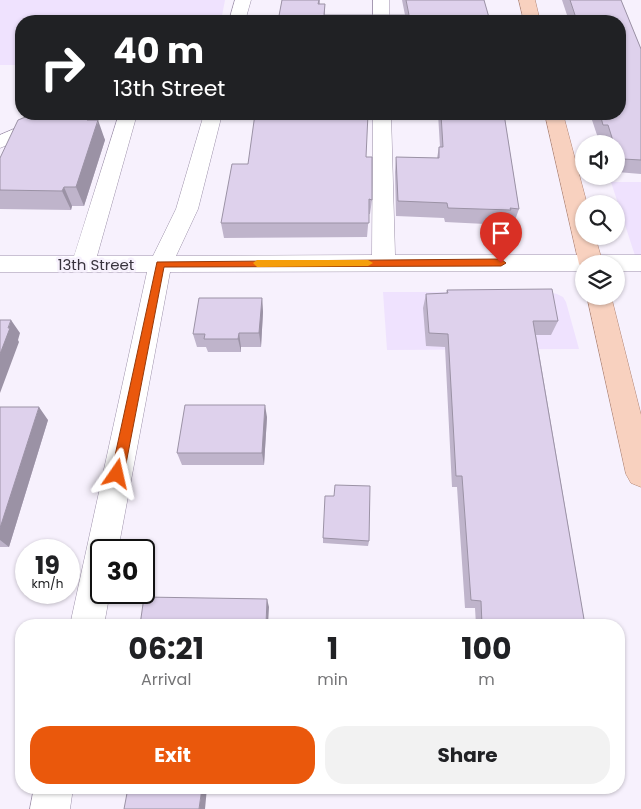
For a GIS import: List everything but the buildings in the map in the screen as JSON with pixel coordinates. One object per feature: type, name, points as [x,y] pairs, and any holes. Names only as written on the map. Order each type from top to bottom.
[{"type":"main road","points":[[527,0],[531,15]]},
{"type":"main road","points":[[555,120],[575,199]]},
{"type":"main road","points":[[601,305],[641,474]]},
{"type":"street","points":[[238,15],[242,0]]},
{"type":"street","points":[[381,0],[381,15]]},
{"type":"street","points":[[0,142],[52,120]]},
{"type":"street","points":[[83,264],[126,120]]},
{"type":"street","points":[[105,539],[160,264],[187,209],[210,120]]},
{"type":"street","points":[[382,120],[384,263]]},
{"type":"street","name":"13th Street","points":[[625,262],[641,262]]},
{"type":"street","name":"13th Street","points":[[0,264],[575,263]]},
{"type":"street","points":[[88,619],[91,604]]},
{"type":"street","points":[[50,809],[53,794]]},
{"type":"shaded area","points":[[0,0],[225,0],[222,15],[15,15],[15,65],[0,65]]},
{"type":"shaded area","points":[[625,182],[641,182],[641,274],[625,225],[625,195],[615,195],[612,185],[625,185]]},
{"type":"shaded area","points":[[383,292],[548,292],[557,294],[563,297],[566,302],[579,349],[387,350]]},
{"type":"slow traffic","points":[[257,263],[368,263]]},
{"type":"route","points":[[117,474],[160,264],[501,263]]}]
